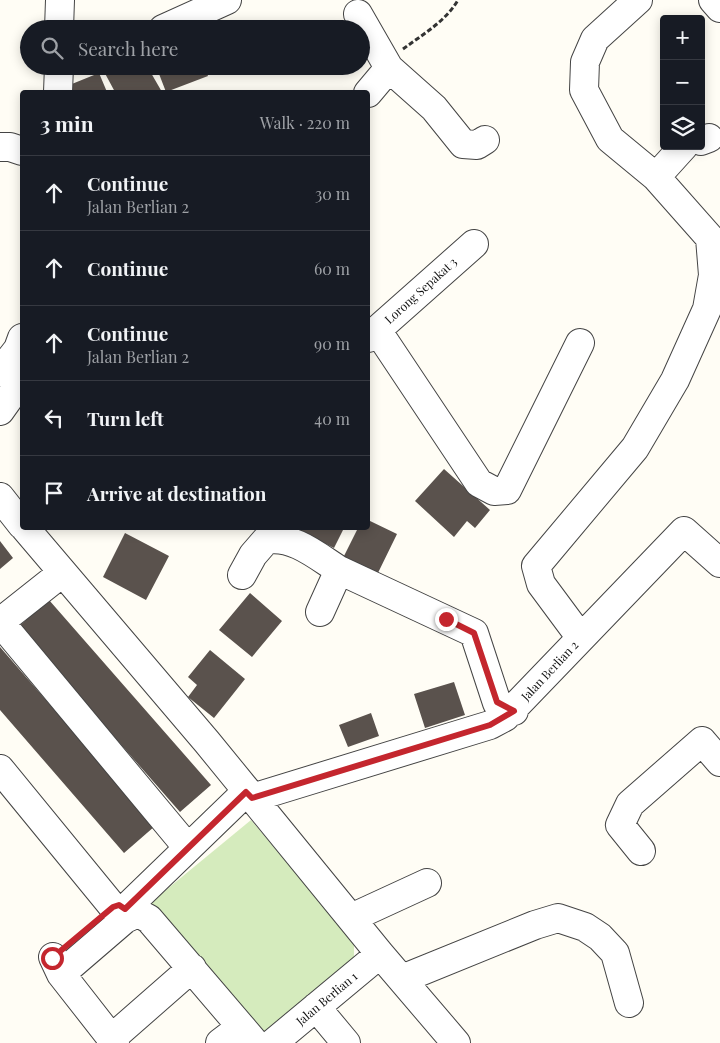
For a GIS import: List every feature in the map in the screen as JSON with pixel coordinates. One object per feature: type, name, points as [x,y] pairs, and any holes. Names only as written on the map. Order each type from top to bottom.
[{"type":"street","points":[[59,20],[60,0]]},
{"type":"street","points":[[183,20],[227,0]]},
{"type":"street","points":[[581,638],[541,584],[536,566],[635,448],[713,311],[710,238],[656,176],[610,139],[584,90],[585,62],[595,39],[638,0]]},
{"type":"street","points":[[713,0],[720,8]]},
{"type":"street","points":[[358,14],[361,20]]},
{"type":"street","points":[[370,35],[389,68],[434,108],[463,144],[477,145],[485,140]]},
{"type":"street","points":[[370,91],[389,68]]},
{"type":"street","points":[[0,147],[20,151]]},
{"type":"street","points":[[656,176],[688,150]]},
{"type":"street","name":"Lorong Sepakat 3","points":[[372,334],[474,244]]},
{"type":"street","points":[[372,334],[479,483],[494,491],[507,490],[580,343]]},
{"type":"street","points":[[0,372],[18,349],[20,344]]},
{"type":"street","points":[[0,411],[20,383]]},
{"type":"street","points":[[0,497],[20,522]]},
{"type":"street","points":[[27,530],[207,742],[350,918],[456,1043]]},
{"type":"street","name":"Jalan Berlian 2","points":[[249,795],[490,725],[514,711],[684,531],[720,563]]},
{"type":"street","points":[[242,575],[259,546],[266,540],[276,538],[299,545],[338,570],[474,633],[497,702],[514,711]]},
{"type":"street","points":[[320,612],[338,570]]},
{"type":"street","points":[[62,572],[0,622],[188,848]]},
{"type":"street","points":[[641,851],[620,826],[630,804],[702,741],[720,762]]},
{"type":"street","points":[[0,769],[120,910],[138,913],[149,919],[192,968],[238,1038]]},
{"type":"street","points":[[192,968],[113,1041],[57,966],[249,795]]},
{"type":"street","points":[[350,918],[427,883]]},
{"type":"street","points":[[402,979],[534,925],[558,918],[585,927],[600,937],[615,953],[629,1003]]},
{"type":"street","name":"Jalan Berlian 1","points":[[273,1043],[380,954]]},
{"type":"street","points":[[316,1007],[346,1043]]},
{"type":"path","points":[[389,68],[398,52],[434,27],[454,7],[458,0]]},
{"type":"green space","points":[[251,820],[354,942],[354,959],[262,1040],[149,904]]},
{"type":"building","points":[[94,75],[100,75],[106,90],[62,90],[62,88]]},
{"type":"building","points":[[106,75],[152,75],[161,90],[114,90]]},
{"type":"building","points":[[159,75],[208,76],[171,90],[165,90]]},
{"type":"building","points":[[444,469],[490,510],[475,528],[467,521],[454,537],[415,501]]},
{"type":"building","points":[[370,521],[397,534],[375,579],[341,562],[357,530],[370,530]]},
{"type":"building","points":[[297,530],[343,530],[334,548]]},
{"type":"building","points":[[125,533],[169,556],[146,600],[103,577]]},
{"type":"building","points":[[0,541],[13,558],[0,569]]},
{"type":"building","points":[[250,593],[282,621],[252,657],[219,630]]},
{"type":"building","points":[[49,600],[211,785],[180,812],[18,627]]},
{"type":"building","points":[[0,647],[155,826],[124,853],[0,710]]},
{"type":"building","points":[[210,650],[245,679],[214,718],[188,697],[197,685],[188,677]]},
{"type":"building","points":[[454,682],[465,715],[425,728],[414,694]]},
{"type":"building","points":[[371,713],[379,736],[348,747],[339,725]]},
{"type":"route","points":[[52,958],[113,907],[119,905],[125,909],[246,792],[252,798],[490,725],[514,711],[497,702],[480,645],[474,633],[446,619]]}]
